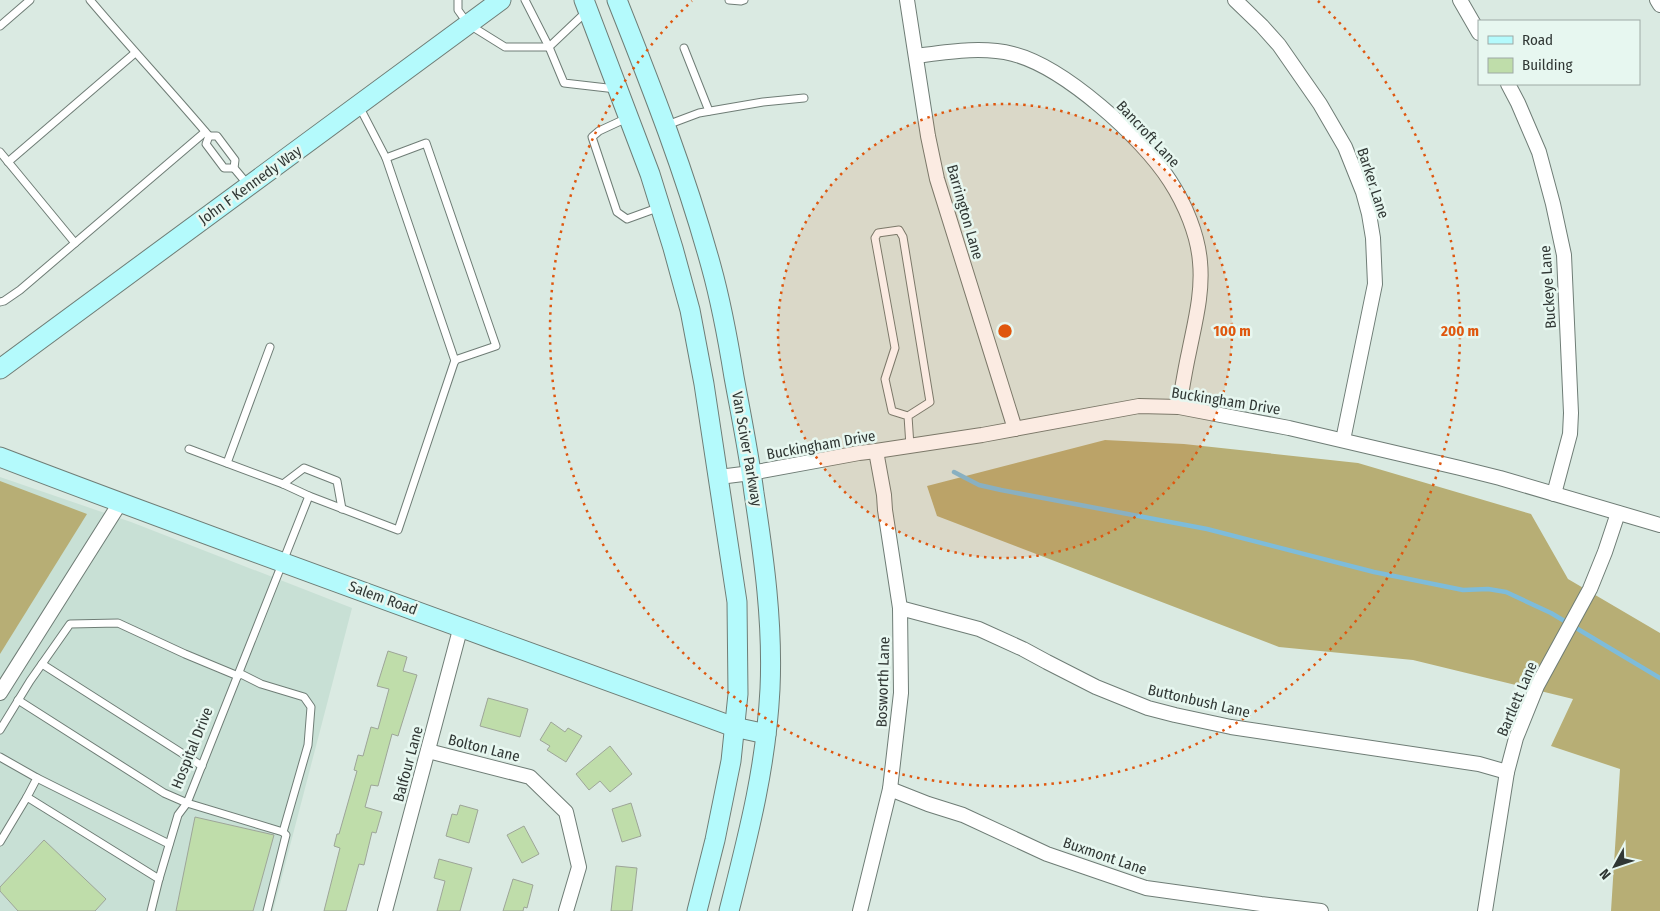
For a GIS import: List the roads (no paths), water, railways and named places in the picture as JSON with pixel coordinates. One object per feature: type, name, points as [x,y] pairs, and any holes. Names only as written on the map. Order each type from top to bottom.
[{"type":"street","name":"John F Kennedy Way","points":[[0,369],[501,0]]},
{"type":"street","name":"Van Sciver Parkway","points":[[617,0],[666,125],[692,200],[712,269],[727,336],[751,473],[767,587],[771,641],[770,688],[766,734],[753,816],[729,911]]},
{"type":"street","name":"Barrington Lane","points":[[907,0],[928,136],[941,193],[1016,428]]},
{"type":"street","name":"Barker Lane","points":[[1235,0],[1262,26],[1278,45],[1320,104],[1344,147],[1370,214],[1375,284],[1344,440]]},
{"type":"street","points":[[1460,0],[1478,31]]},
{"type":"street","points":[[1657,0],[1660,5]]},
{"type":"street","name":"Van Sciver Parkway","points":[[586,5],[630,117],[661,207],[690,310],[720,477],[737,602],[738,694],[731,761],[726,793],[697,911]]},
{"type":"street","name":"Bancroft Lane","points":[[916,56],[996,50],[1015,54],[1048,69],[1079,90],[1133,136],[1171,182],[1189,218],[1196,239],[1200,261],[1198,308],[1178,407]]},
{"type":"street","name":"Buckeye Lane","points":[[1509,85],[1539,152],[1554,204],[1564,255],[1571,412],[1570,434],[1554,494]]},
{"type":"street","name":"Buckingham Drive","points":[[720,477],[1139,406],[1178,407],[1344,440],[1492,476],[1660,525]]},
{"type":"street","points":[[0,451],[34,470]]},
{"type":"street","name":"Bosworth Lane","points":[[860,911],[890,789],[902,693],[900,608],[876,451]]},
{"type":"street","name":"Salem Road","points":[[0,457],[120,503],[734,727],[766,734]]},
{"type":"street","points":[[0,693],[120,503]]},
{"type":"street","name":"Bartlett Lane","points":[[1485,911],[1507,772],[1516,738],[1526,712],[1551,660],[1590,589],[1618,513]]},
{"type":"street","name":"Buttonbush Lane","points":[[900,608],[978,629],[1024,649],[1096,687],[1148,708],[1231,727],[1479,764],[1507,772]]},
{"type":"street","name":"Balfour Lane","points":[[385,911],[461,626]]},
{"type":"street","name":"Bolton Lane","points":[[428,751],[530,777],[566,812],[579,867],[566,911]]},
{"type":"street","name":"Buxmont Lane","points":[[890,789],[977,821],[1047,854],[1146,888],[1321,911]]},
{"type":"lane","points":[[0,26],[30,0]]},
{"type":"lane","points":[[90,0],[207,134],[217,136],[235,160],[234,168],[249,186]]},
{"type":"lane","points":[[458,0],[458,10],[468,24],[505,47],[549,47],[586,5]]},
{"type":"lane","points":[[525,0],[549,47],[564,83],[619,90]]},
{"type":"lane","points":[[729,0],[744,0]]},
{"type":"lane","points":[[684,48],[709,111]]},
{"type":"lane","points":[[8,162],[135,53]]},
{"type":"lane","points":[[666,125],[709,111],[763,102],[804,98]]},
{"type":"lane","points":[[189,449],[398,530],[454,361],[386,158],[359,105]]},
{"type":"lane","points":[[630,117],[599,130],[592,137],[617,212],[627,219],[661,207]]},
{"type":"lane","points":[[207,134],[206,144],[224,168],[234,168]]},
{"type":"lane","points":[[0,302],[20,290],[207,134]]},
{"type":"lane","points":[[386,158],[426,143],[496,346],[454,361]]},
{"type":"lane","points":[[0,152],[75,243]]},
{"type":"lane","points":[[899,230],[903,237],[930,402],[908,416],[892,411],[885,379],[894,348],[875,238],[878,233],[899,230]]},
{"type":"lane","points":[[227,463],[270,348]]},
{"type":"lane","points":[[908,416],[910,446]]},
{"type":"lane","points":[[283,484],[304,468],[337,480],[342,509]]},
{"type":"lane","name":"Hospital Drive","points":[[284,832],[187,803],[309,496]]},
{"type":"lane","points":[[0,730],[18,700],[70,624],[118,623],[185,654],[261,684],[304,697],[310,707],[308,746],[284,832],[286,835],[267,911]]},
{"type":"lane","points":[[42,664],[202,766]]},
{"type":"lane","points":[[18,700],[164,794],[187,803],[178,816],[151,911]]},
{"type":"lane","points":[[0,758],[169,844]]},
{"type":"lane","points":[[0,842],[38,778]]},
{"type":"lane","points":[[27,797],[159,879]]},
{"type":"waterway","points":[[954,472],[979,485],[1207,529],[1374,572],[1463,590],[1488,589],[1506,592],[1551,613],[1660,678]]}]
